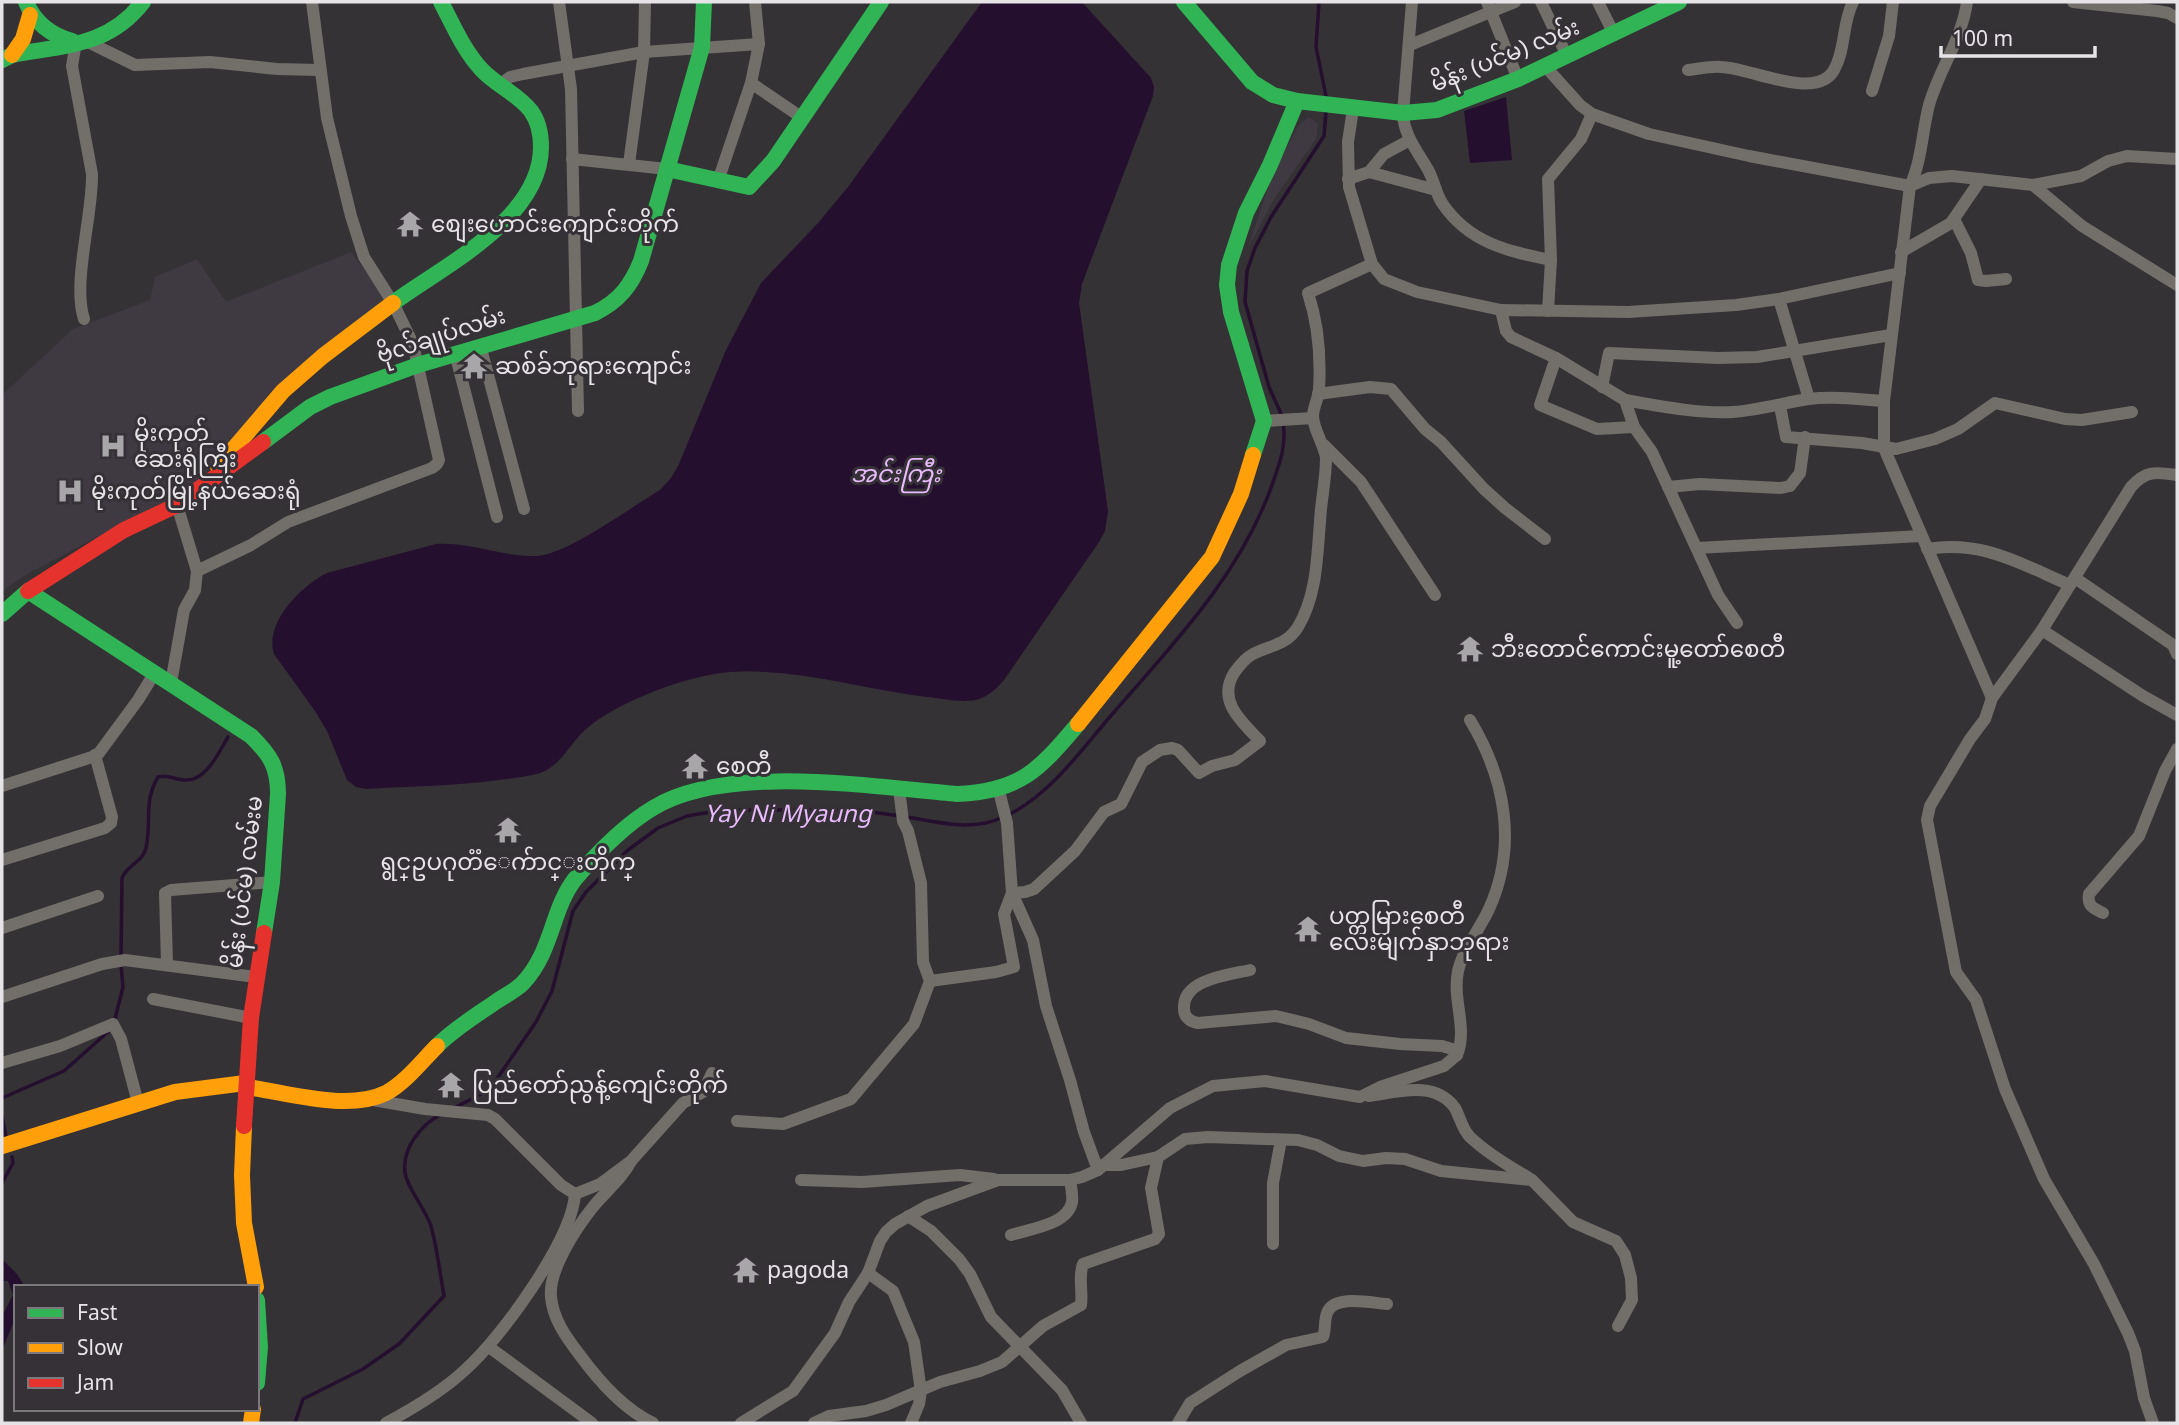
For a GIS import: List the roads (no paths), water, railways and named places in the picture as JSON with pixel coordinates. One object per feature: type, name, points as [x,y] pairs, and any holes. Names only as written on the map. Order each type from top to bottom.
[{"type":"main road","points":[[7,58],[82,42],[119,27],[143,2]]},
{"type":"main road","points":[[205,484],[246,431],[284,391],[393,303],[468,250],[508,217],[537,177],[541,148],[535,117],[521,100],[481,70],[441,2]]},
{"type":"main road","name":"ဗိုလ်‌ချုပ်‌လမ်း","points":[[24,594],[124,530],[177,505],[310,407],[330,397],[455,352],[577,320],[609,306],[624,293],[634,279],[641,261],[702,47],[704,2]]},
{"type":"main road","points":[[667,169],[749,187],[773,161],[881,2]]},
{"type":"main road","name":"မိန်း (ပင်မ) လမ်း","points":[[1184,2],[1252,82],[1264,91],[1280,98],[1305,103],[1403,113],[1437,110],[1472,99],[1679,2]]},
{"type":"main road","points":[[28,8],[52,34],[82,42]]},
{"type":"main road","points":[[7,58],[23,39],[28,8]]},
{"type":"main road","points":[[2,1146],[175,1092],[248,1087],[331,1101],[368,1099],[385,1093],[399,1084],[449,1034],[521,985],[542,957],[562,901],[587,862],[609,841],[654,807],[690,792],[725,784],[799,782],[957,794],[999,791],[1026,777],[1046,762],[1212,557],[1278,419],[1231,312],[1228,274],[1241,225],[1270,165],[1305,103]]},
{"type":"main road","points":[[2,605],[24,594]]},
{"type":"main road","points":[[2,614],[24,594]]},
{"type":"main road","name":"မိန်း (ပင်မ) လမ်းမ","points":[[24,594],[171,683],[251,736],[271,756],[278,780],[272,881],[251,1018],[242,1175],[244,1223],[256,1285]]},
{"type":"main road","points":[[2,1153],[181,1098],[248,1087]]},
{"type":"main road","points":[[259,1324],[259,1365]]},
{"type":"street","points":[[197,571],[251,545],[288,522],[438,464],[438,454],[409,334],[364,257],[354,226],[327,118],[312,2]]},
{"type":"street","points":[[559,2],[571,89],[578,411]]},
{"type":"street","points":[[629,164],[644,52],[645,2]]},
{"type":"street","points":[[718,181],[751,83],[760,44],[755,2]]},
{"type":"street","points":[[1412,2],[1403,121],[1436,190],[1451,214],[1492,246],[1551,260]]},
{"type":"street","points":[[1410,45],[1489,7],[1515,2]]},
{"type":"street","points":[[1541,2],[1567,56]]},
{"type":"street","points":[[1598,2],[1614,34]]},
{"type":"street","points":[[1688,70],[1721,66],[1792,82],[1818,82],[1833,72],[1853,2]]},
{"type":"street","points":[[1872,91],[1889,36],[1893,2]]},
{"type":"street","points":[[1967,2],[1961,28],[1929,104],[1920,160],[1910,186],[1884,401],[1884,448],[1992,698]]},
{"type":"street","points":[[2073,2],[2157,11],[2177,18]]},
{"type":"street","points":[[1489,7],[1518,79]]},
{"type":"street","points":[[84,319],[81,281],[92,174],[72,66],[82,42],[135,65],[210,62],[319,70]]},
{"type":"street","points":[[499,85],[510,77],[523,74],[644,52],[760,44]]},
{"type":"street","points":[[1545,66],[1580,106],[1592,114],[1661,137],[1910,186],[1929,178],[1941,177],[2033,185],[2081,176],[2108,161],[2127,156],[2177,159]]},
{"type":"street","points":[[751,83],[801,117]]},
{"type":"street","points":[[1347,108],[1350,196],[1372,264],[1384,279],[1417,292],[1501,310],[1628,312],[1736,305],[1779,299],[1900,273]]},
{"type":"street","points":[[1548,311],[1551,260],[1548,179],[1576,146],[1592,114]]},
{"type":"street","points":[[1348,179],[1369,172],[1384,154],[1410,140]]},
{"type":"street","points":[[572,159],[667,169]]},
{"type":"street","points":[[1369,172],[1436,190]]},
{"type":"street","points":[[1901,252],[1940,232],[1954,219],[1982,179]]},
{"type":"street","points":[[2033,185],[2082,226],[2177,285]]},
{"type":"street","points":[[1954,219],[1971,253],[1979,279],[2006,279]]},
{"type":"street","points":[[1012,892],[1025,892],[1034,888],[1075,851],[1104,812],[1121,804],[1142,762],[1160,750],[1178,750],[1199,773],[1235,760],[1260,741],[1232,709],[1227,694],[1228,685],[1240,664],[1252,654],[1271,648],[1288,638],[1297,628],[1306,608],[1317,568],[1326,482],[1324,444],[1313,418],[1318,394],[1315,315],[1308,293],[1372,264]]},
{"type":"street","points":[[1779,299],[1809,399]]},
{"type":"street","points":[[1501,310],[1506,331],[1511,337],[1556,358],[1625,400],[1729,412],[1780,406],[1809,399],[1884,401]]},
{"type":"street","points":[[1602,387],[1609,352],[1718,358],[1757,357],[1891,335]]},
{"type":"street","points":[[480,345],[524,509]]},
{"type":"street","points":[[455,352],[498,517]]},
{"type":"street","points":[[1556,358],[1540,405],[1597,429],[1634,427]]},
{"type":"street","points":[[1318,394],[1370,387],[1391,389],[1425,429],[1441,442],[1484,489],[1505,509],[1545,539]]},
{"type":"street","points":[[1625,400],[1634,427],[1652,452],[1718,595],[1737,622]]},
{"type":"street","points":[[1780,406],[1786,437],[1862,443],[1896,449],[1935,439],[1958,429],[1995,403],[2065,419],[2082,420],[2132,412]]},
{"type":"street","points":[[1278,419],[1313,418]]},
{"type":"street","points":[[1668,487],[1700,484],[1782,488],[1790,486],[1800,473],[1805,437]]},
{"type":"street","points":[[1324,444],[1361,482],[1435,595]]},
{"type":"street","points":[[2153,1423],[2128,1333],[2094,1264],[2043,1179],[2005,1089],[1976,1000],[1956,972],[1927,829],[1928,811],[1985,719],[1992,698],[2042,630],[2131,487],[2140,478],[2154,472],[2177,475]]},
{"type":"street","points":[[171,683],[184,610],[195,590],[197,571],[177,505]]},
{"type":"street","points":[[1697,548],[1921,536]]},
{"type":"street","points":[[1927,549],[1957,545],[1970,547],[2072,582],[2176,646]]},
{"type":"street","points":[[2042,630],[2177,715]]},
{"type":"street","points":[[2,786],[95,755],[105,745],[154,674]]},
{"type":"street","points":[[1360,1097],[1380,1087],[1444,1066],[1457,1055],[1462,1036],[1456,993],[1458,968],[1494,897],[1507,838],[1496,780],[1486,746],[1470,720]]},
{"type":"street","points":[[2103,913],[2091,908],[2089,894],[2139,836],[2165,771],[2177,749]]},
{"type":"street","points":[[2,860],[105,828],[111,823],[112,817],[95,755]]},
{"type":"street","points":[[737,1121],[783,1124],[851,1099],[914,1024],[930,981],[923,962],[921,883],[903,821],[899,789]]},
{"type":"street","points":[[999,791],[1007,823],[1012,892],[1033,940],[1046,1006],[1084,1132],[1100,1167]]},
{"type":"street","points":[[167,964],[165,893],[272,881]]},
{"type":"street","points":[[930,981],[1014,967],[1004,914],[1012,892]]},
{"type":"street","points":[[2,928],[98,897]]},
{"type":"street","points":[[2,996],[120,961],[167,964],[256,977]]},
{"type":"street","points":[[1250,970],[1216,978],[1191,990],[1184,1003],[1188,1018],[1198,1023],[1276,1016],[1309,1024],[1346,1038],[1367,1042],[1442,1046],[1452,1049],[1457,1055]]},
{"type":"street","points":[[153,999],[251,1018]]},
{"type":"street","points":[[2,1062],[115,1027],[138,1103]]},
{"type":"street","points":[[575,1194],[600,1184],[631,1161],[683,1103],[703,1092],[712,1073]]},
{"type":"street","points":[[801,1180],[862,1181],[960,1175],[998,1180],[1070,1180],[1100,1167],[1170,1108],[1202,1090],[1213,1087],[1265,1082],[1360,1097],[1419,1090],[1439,1093],[1447,1098],[1456,1110],[1468,1135],[1532,1180],[1573,1222],[1616,1241],[1625,1255],[1631,1278],[1632,1300],[1618,1326]]},
{"type":"street","points":[[368,1099],[425,1109],[478,1113],[495,1119],[561,1185],[575,1194]]},
{"type":"street","points":[[1100,1167],[1121,1166],[1158,1157],[1185,1139],[1208,1137],[1298,1140],[1317,1145],[1339,1156],[1363,1161],[1405,1159],[1441,1171],[1532,1180]]},
{"type":"street","points":[[1273,1244],[1273,1183],[1281,1140]]},
{"type":"street","points":[[814,1423],[839,1414],[866,1411],[1002,1362],[1042,1326],[1081,1305],[1083,1292],[1080,1270],[1083,1264],[1155,1239],[1159,1234],[1151,1188],[1158,1157]]},
{"type":"street","points":[[631,1161],[627,1170],[594,1206],[563,1254],[553,1280],[551,1299],[556,1319],[596,1378],[643,1418],[653,1423]]},
{"type":"street","points":[[741,1423],[793,1391],[835,1333],[849,1302],[868,1273],[886,1232],[927,1206],[998,1180]]},
{"type":"street","points":[[1011,1235],[1060,1218],[1073,1200],[1070,1180]]},
{"type":"street","points":[[386,1423],[416,1406],[465,1371],[489,1347],[544,1270],[573,1211],[575,1194]]},
{"type":"street","points":[[908,1216],[932,1231],[959,1259],[970,1274],[991,1317],[1062,1390],[1081,1423]]},
{"type":"street","points":[[868,1273],[893,1291],[914,1342],[921,1391],[911,1423]]},
{"type":"street","points":[[1178,1423],[1190,1403],[1240,1371],[1286,1345],[1323,1336],[1326,1314],[1332,1306],[1341,1302],[1387,1304]]},
{"type":"street","points":[[489,1347],[592,1423]]},
{"type":"water","name":"အင်းကြီး","points":[[982,2],[1082,2],[1151,78],[1154,87],[1153,96],[1082,284],[1079,303],[1108,511],[1105,531],[1004,680],[983,698],[959,701],[781,673],[715,674],[674,684],[612,711],[582,733],[558,761],[540,773],[466,784],[367,789],[356,787],[347,780],[327,731],[274,654],[274,630],[287,607],[306,587],[327,573],[436,544],[461,545],[524,556],[550,554],[582,539],[660,490],[679,464],[726,350],[761,283],[848,187]]},
{"type":"water","points":[[1506,97],[1512,160],[1470,163],[1464,111]]},
{"type":"water","points":[[2,1259],[24,1285],[14,1285],[14,1322],[2,1350],[2,1316],[13,1295],[8,1281],[2,1281]]},
{"type":"waterway","name":"Yay Ni Myaung","points":[[1319,2],[1316,47],[1326,96]]},
{"type":"waterway","name":"Yay Ni Myaung","points":[[1282,416],[1269,387],[1245,302],[1247,271],[1271,217],[1324,136],[1326,111]]},
{"type":"waterway","name":"Yay Ni Myaung","points":[[1010,814],[1040,794],[1067,767],[1183,632],[1225,577],[1259,517],[1272,485],[1283,447],[1283,423]]},
{"type":"waterway","points":[[121,958],[122,878],[142,857],[146,848],[153,786],[158,777],[186,780],[200,776],[228,737]]},
{"type":"waterway","name":"Yay Ni Myaung","points":[[456,1107],[485,1092],[494,1083],[536,1022],[552,991],[573,911],[586,892],[628,850],[658,828],[687,816],[722,810],[857,810],[900,816]]},
{"type":"waterway","name":"Yay Ni Myaung","points":[[907,817],[968,825],[992,822],[1003,817]]},
{"type":"waterway","points":[[114,1023],[123,987],[121,965]]},
{"type":"waterway","points":[[2,1098],[64,1071],[110,1030]]},
{"type":"waterway","name":"Yay Ni Myaung","points":[[295,1423],[303,1399],[363,1369],[399,1344],[444,1296],[431,1226],[405,1172],[407,1154],[414,1138],[440,1115]]},
{"type":"waterway","points":[[2,1116],[6,1137]]},
{"type":"waterway","points":[[2,1183],[13,1163],[12,1157]]},
{"type":"place","name":"စျေးဟောင်းကျောင်းတိုက်","points":[[410,224]]},
{"type":"place","name":"ဆစ်ခ်ဘုရားကျောင်း","points":[[474,366]]},
{"type":"place","name":"မိုးကုတ်‌ ‌ဆေးရုံကြီး","points":[[113,446]]},
{"type":"place","name":"မိုးကုတ်မြို့နယ်ဆေးရုံ","points":[[70,491]]},
{"type":"place","name":"ဘီးတောင်ကောင်းမူ့တော်စေတီ","points":[[1470,649]]},
{"type":"place","name":"စေတီ","points":[[695,766]]},
{"type":"place","name":"ရွင္ဥပဂုတၱေက်ာင္းတိုက္","points":[[508,830]]},
{"type":"place","name":"ပတ္တမြား‌စေတီ‌ လေးမျက်နှာဘုရား","points":[[1308,929]]},
{"type":"place","name":"ပြည်‌‌တော်ညွန့်ကျေင်းတိုက်","points":[[451,1085]]},
{"type":"place","name":"pagoda","points":[[746,1270]]}]
